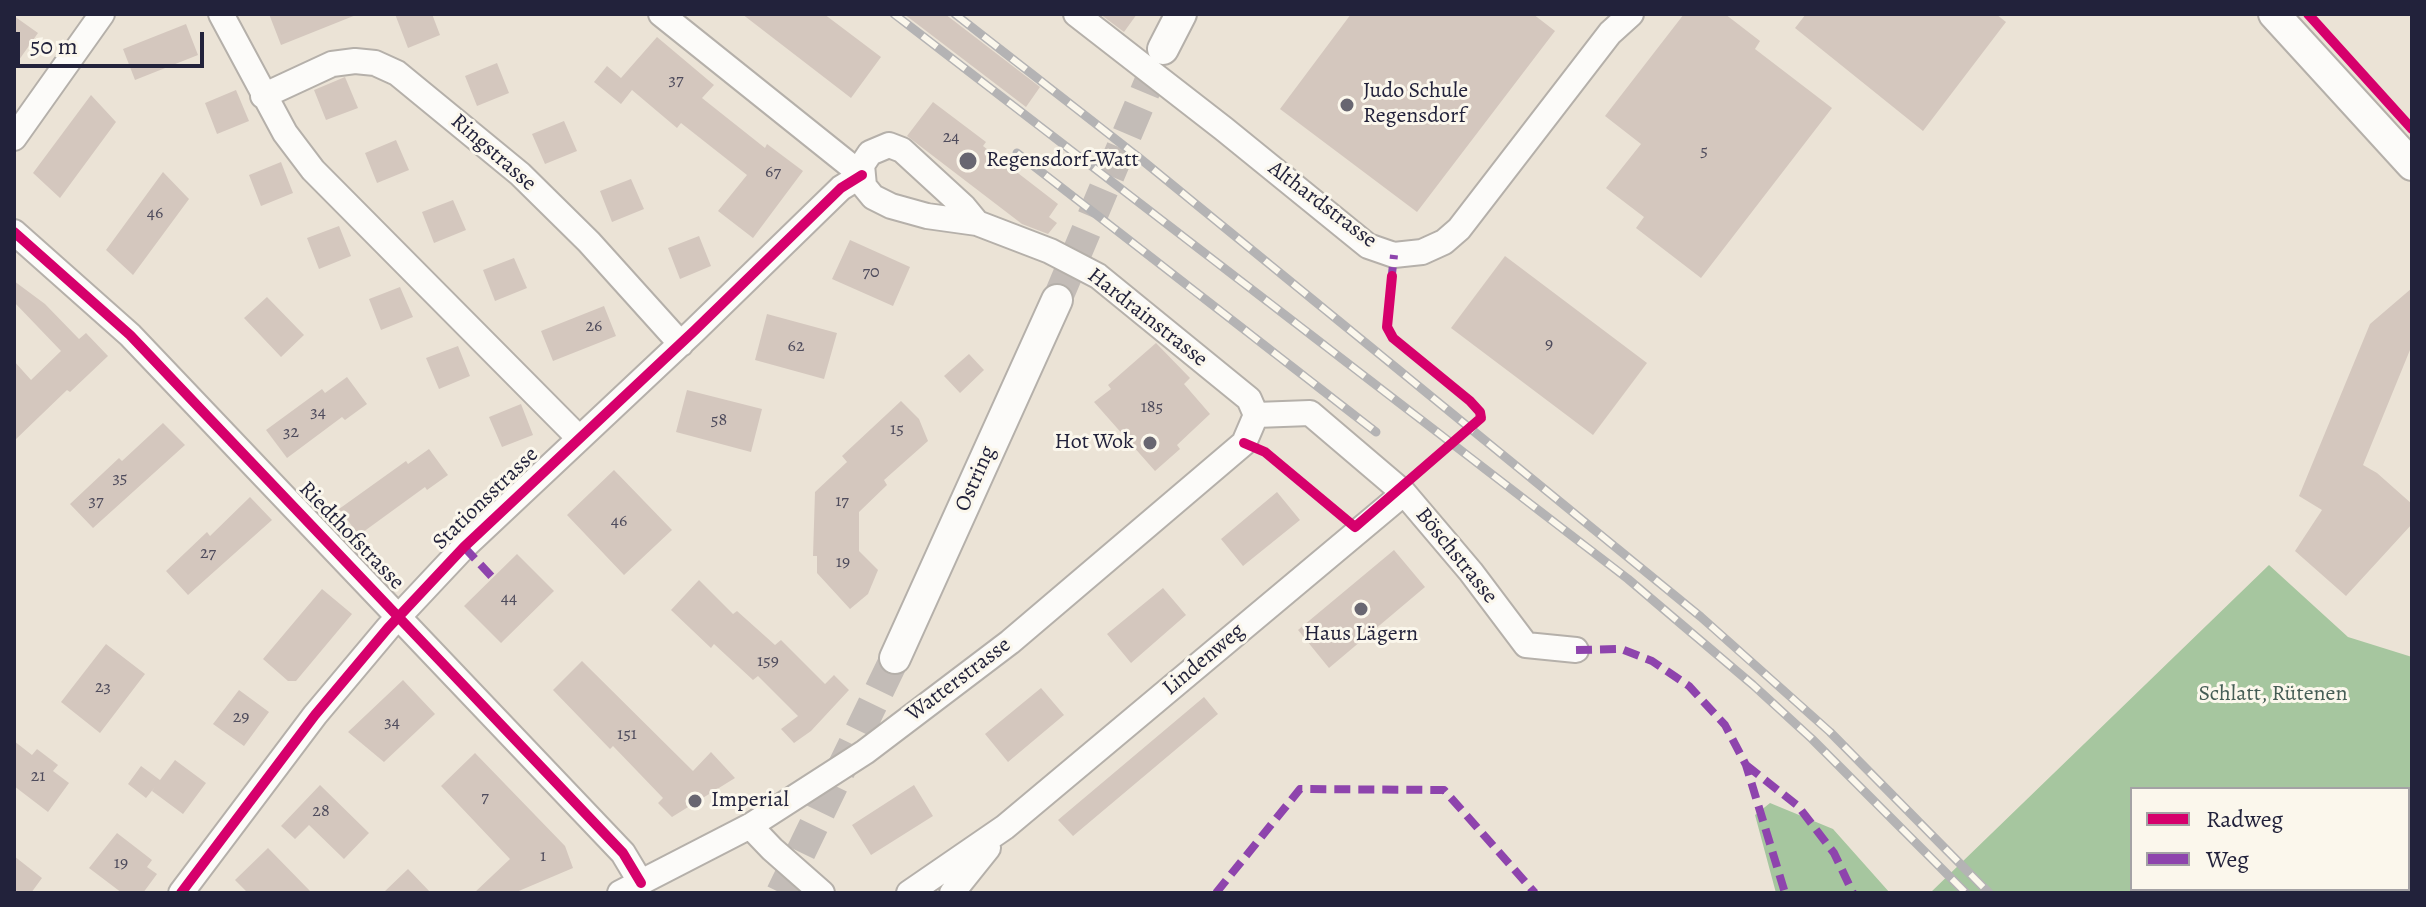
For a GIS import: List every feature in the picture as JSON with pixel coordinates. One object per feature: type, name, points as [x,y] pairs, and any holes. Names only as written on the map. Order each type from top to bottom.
[{"type":"main road","points":[[1163,49],[1181,14]]},
{"type":"main road","points":[[2274,14],[2412,165]]},
{"type":"main road","name":"Ostring","points":[[895,658],[1057,300]]},
{"type":"street","points":[[14,138],[102,14]]},
{"type":"street","points":[[221,14],[263,96],[285,133],[313,170],[579,438]]},
{"type":"street","name":"Hardrainstrasse","points":[[661,14],[862,175]]},
{"type":"street","name":"Althardstrasse","points":[[1076,14],[1368,246],[1394,255],[1422,252],[1444,242],[1459,229],[1612,24],[1627,20],[1631,14]]},
{"type":"street","name":"Ringstrasse","points":[[263,96],[332,64],[355,61],[375,63],[397,73],[520,174],[589,242],[681,344]]},
{"type":"street","name":"Hardrainstrasse","points":[[977,223],[963,206],[902,150],[889,145],[870,153],[862,165],[864,186],[873,197],[891,206],[927,216],[977,223],[1050,251],[1098,276],[1249,399],[1256,415]]},
{"type":"street","name":"Stationsstrasse","points":[[181,893],[315,715],[399,616],[464,547],[681,344],[841,188],[862,175]]},
{"type":"street","name":"Riedthofstrasse","points":[[14,232],[130,335],[623,853],[630,888]]},
{"type":"street","name":"Böschstrasse","points":[[1256,415],[1310,413],[1404,493],[1471,572],[1526,645],[1576,650]]},
{"type":"street","name":"Watterstrasse","points":[[630,888],[750,826],[865,752],[1010,642],[1244,443],[1256,415]]},
{"type":"street","name":"Lindenweg","points":[[909,893],[1005,827],[1404,493]]},
{"type":"street","points":[[750,826],[822,893]]},
{"type":"street","name":"Lindenweg","points":[[952,893],[1005,827]]},
{"type":"green space","name":"Schlatt, Rütenen","points":[[2269,565],[2348,637],[2412,657],[2412,893],[1930,893]]},
{"type":"green space","points":[[1770,803],[1833,829],[1890,893],[1776,893],[1755,815]]},
{"type":"building","points":[[269,14],[356,14],[356,15],[281,45]]},
{"type":"building","points":[[395,14],[432,14],[440,35],[408,48]]},
{"type":"building","points":[[742,14],[824,14],[881,57],[851,98]]},
{"type":"building","points":[[904,14],[945,14],[1040,87],[1026,107]]},
{"type":"building","points":[[1100,14],[1137,14],[1124,32]]},
{"type":"building","points":[[1351,14],[1533,14],[1555,31],[1417,212],[1280,109]]},
{"type":"building","points":[[1684,14],[1725,14],[1760,41],[1755,49],[1832,108],[1701,278],[1636,228],[1644,217],[1606,188],[1641,144],[1605,116]]},
{"type":"building","points":[[1806,14],[1996,14],[2006,22],[1923,131],[1795,28]]},
{"type":"building","points":[[14,16],[38,33],[14,67]]},
{"type":"building","points":[[186,24],[198,55],[135,80],[123,49]]},
{"type":"building","points":[[657,37],[714,85],[702,98],[765,148],[767,144],[803,171],[753,238],[718,211],[747,175],[681,123],[677,128],[632,90],[621,104],[594,82],[607,66],[621,78]]},
{"type":"building","points":[[497,63],[509,93],[477,106],[465,76]]},
{"type":"building","points":[[345,77],[358,108],[326,120],[314,90]]},
{"type":"building","points":[[236,90],[249,121],[217,134],[205,103]]},
{"type":"building","points":[[91,95],[116,122],[60,198],[33,173]]},
{"type":"building","points":[[933,102],[986,142],[983,146],[1058,204],[1049,217],[1057,223],[1048,234],[1022,224],[907,136]]},
{"type":"building","points":[[564,121],[577,151],[545,164],[532,134]]},
{"type":"building","points":[[396,140],[409,170],[377,183],[365,153]]},
{"type":"building","points":[[281,162],[293,193],[261,206],[249,175]]},
{"type":"building","points":[[163,172],[189,199],[133,275],[106,250]]},
{"type":"building","points":[[631,179],[644,209],[612,222],[600,191]]},
{"type":"building","points":[[453,200],[466,230],[434,243],[422,212]]},
{"type":"building","points":[[339,226],[351,256],[319,269],[307,238]]},
{"type":"building","points":[[699,236],[711,266],[680,279],[668,248]]},
{"type":"building","points":[[850,240],[910,267],[893,306],[832,279]]},
{"type":"building","points":[[1505,256],[1647,363],[1593,435],[1451,328]]},
{"type":"building","points":[[514,258],[527,288],[495,301],[483,270]]},
{"type":"building","points":[[14,281],[45,304],[79,339],[86,333],[108,356],[14,441],[14,361],[31,380],[61,351],[14,302]]},
{"type":"building","points":[[400,287],[413,317],[381,330],[369,299]]},
{"type":"building","points":[[2412,288],[2412,345],[2363,465],[2377,473],[2412,504],[2412,524],[2346,596],[2295,551],[2322,510],[2299,496],[2370,324]]},
{"type":"building","points":[[267,297],[304,335],[281,357],[244,318]]},
{"type":"building","points":[[604,306],[616,336],[553,361],[541,331]]},
{"type":"building","points":[[767,314],[837,333],[824,379],[755,360]]},
{"type":"building","points":[[1156,343],[1190,378],[1184,384],[1210,414],[1177,445],[1180,449],[1155,471],[1094,402],[1111,389],[1108,385]]},
{"type":"building","points":[[458,346],[470,376],[439,389],[426,358]]},
{"type":"building","points":[[969,354],[984,370],[960,393],[944,376]]},
{"type":"building","points":[[347,377],[367,404],[345,420],[342,417],[287,458],[266,430],[322,389],[325,393]]},
{"type":"building","points":[[687,390],[762,409],[751,452],[676,432]]},
{"type":"building","points":[[901,401],[919,419],[928,441],[884,480],[887,485],[859,512],[859,551],[878,570],[868,594],[850,609],[817,573],[817,556],[813,556],[815,492],[847,462],[842,456]]},
{"type":"building","points":[[521,404],[533,435],[502,447],[489,417]]},
{"type":"building","points":[[163,423],[185,445],[93,528],[70,504],[119,458],[122,461]]},
{"type":"building","points":[[429,449],[448,475],[427,490],[425,487],[359,535],[339,509],[406,461],[408,464]]},
{"type":"building","points":[[614,470],[672,530],[624,575],[567,515]]},
{"type":"building","points":[[1277,492],[1300,520],[1243,566],[1221,539]]},
{"type":"building","points":[[250,497],[272,520],[188,595],[166,571],[207,532],[210,536]]},
{"type":"building","name":"Haus Lägern","points":[[1394,550],[1425,587],[1329,668],[1298,630]]},
{"type":"building","points":[[517,554],[554,591],[501,643],[464,606]]},
{"type":"building","points":[[699,580],[733,614],[737,611],[775,645],[781,640],[825,684],[834,675],[849,690],[811,731],[794,743],[781,729],[798,716],[758,676],[753,680],[714,644],[711,648],[671,610]]},
{"type":"building","points":[[1163,588],[1186,615],[1131,663],[1107,634]]},
{"type":"building","points":[[322,589],[352,614],[296,681],[288,681],[263,659]]},
{"type":"building","points":[[106,644],[145,674],[100,733],[61,702]]},
{"type":"building","points":[[582,661],[693,771],[711,752],[735,778],[672,817],[658,803],[663,798],[553,690]]},
{"type":"building","points":[[403,680],[435,714],[384,762],[348,732]]},
{"type":"building","points":[[1041,688],[1064,715],[1008,762],[985,734]]},
{"type":"building","points":[[239,690],[269,712],[244,746],[213,724]]},
{"type":"building","points":[[1204,697],[1218,714],[1073,836],[1058,820]]},
{"type":"building","points":[[14,741],[32,755],[37,749],[58,765],[53,771],[69,783],[48,812],[14,786]]},
{"type":"building","points":[[475,753],[565,846],[573,868],[514,893],[474,893],[510,859],[441,786]]},
{"type":"building","points":[[175,760],[206,783],[183,814],[152,791],[155,787],[146,798],[128,784],[141,766],[160,780]]},
{"type":"building","points":[[320,785],[369,833],[344,859],[309,825],[295,839],[281,826]]},
{"type":"building","points":[[914,785],[933,816],[871,855],[852,825]]},
{"type":"building","points":[[117,833],[152,860],[147,867],[157,874],[143,893],[122,893],[89,868]]},
{"type":"building","points":[[268,848],[312,893],[248,893],[235,880]]},
{"type":"building","points":[[14,856],[42,878],[31,893],[14,893]]},
{"type":"building","points":[[408,869],[431,893],[383,893]]},
{"type":"tunnel","points":[[1057,300],[1163,49]]},
{"type":"tunnel","points":[[781,893],[895,658]]},
{"type":"railway","points":[[894,14],[1628,579],[1812,739],[1966,893]]},
{"type":"railway","points":[[955,14],[1137,156],[1701,617],[1830,732],[1989,893]]},
{"type":"railway","points":[[1017,153],[1376,432]]},
{"type":"marked path","points":[[1391,283],[1394,255]]},
{"type":"marked path","points":[[464,547],[493,578]]},
{"type":"marked path","points":[[1576,650],[1621,649],[1652,661],[1689,686],[1725,725],[1746,765],[1785,893]]},
{"type":"marked path","points":[[1746,765],[1798,806],[1834,853],[1853,893]]},
{"type":"marked path","points":[[1216,893],[1300,789],[1444,790],[1535,893]]},
{"type":"cycle path","points":[[2308,14],[2412,129]]},
{"type":"cycle path","points":[[181,893],[315,715],[388,628],[464,547],[841,188],[862,175]]},
{"type":"cycle path","points":[[14,232],[130,335],[623,853],[641,883]]},
{"type":"cycle path","points":[[1244,443],[1265,452],[1355,527],[1481,418],[1480,412],[1470,401],[1393,338],[1387,327],[1392,276]]},
{"type":"place","name":"Judo Schule Regensdorf","points":[[1347,105]]},
{"type":"place","name":"Regensdorf-Watt","points":[[968,161]]},
{"type":"place","name":"Hot Wok","points":[[1150,443]]},
{"type":"place","name":"Haus Lägern","points":[[1361,609]]},
{"type":"place","name":"Imperial","points":[[695,801]]}]
